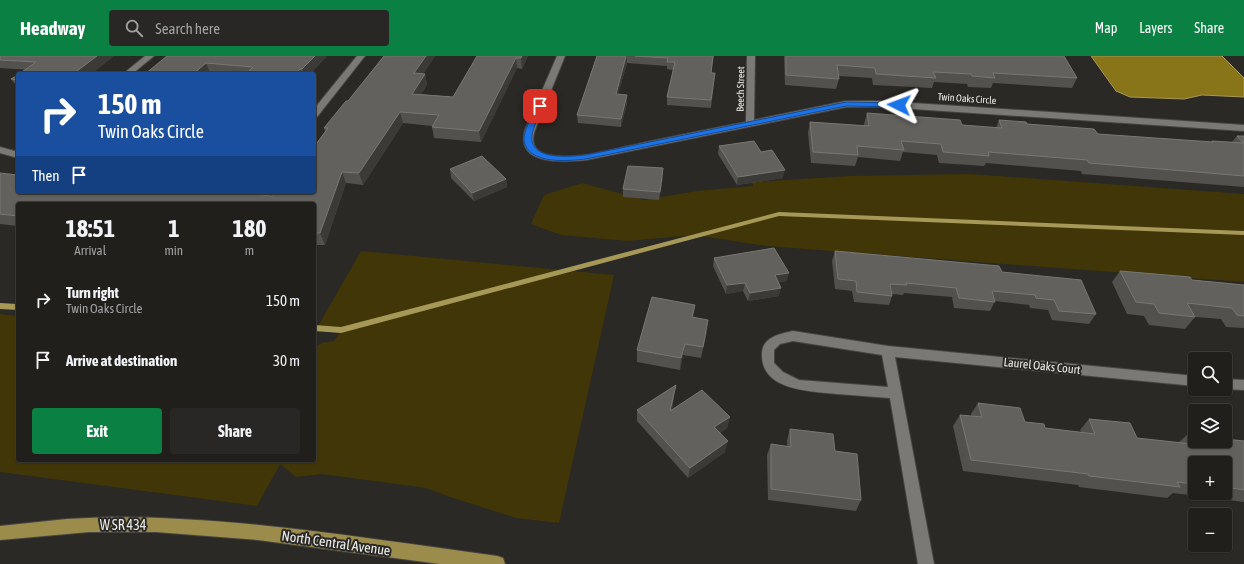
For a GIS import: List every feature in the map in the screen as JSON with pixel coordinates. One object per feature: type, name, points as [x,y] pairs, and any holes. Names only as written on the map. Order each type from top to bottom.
[{"type":"main road","name":"W SR 434","points":[[0,533],[105,524],[177,526],[246,531]]},
{"type":"main road","name":"North Central Avenue","points":[[246,531],[497,564]]},
{"type":"street","points":[[130,72],[150,56]]},
{"type":"street","points":[[316,112],[361,56]]},
{"type":"street","name":"Twin Oaks Circle","points":[[560,56],[530,130],[528,141],[531,147],[539,155],[553,158],[569,159],[586,157],[750,122],[846,104],[863,103],[1244,128]]},
{"type":"street","name":"Beech Street","points":[[750,122],[751,56]]},
{"type":"street","points":[[0,150],[16,154]]},
{"type":"street","name":"Laurel Oaks Court","points":[[895,393],[798,385],[778,376],[768,364],[768,349],[776,340],[793,336],[888,351],[1188,380]]},
{"type":"street","points":[[888,351],[926,564]]},
{"type":"street","points":[[1232,384],[1244,385]]},
{"type":"shaded area","points":[[1091,56],[1222,56],[1244,78],[1244,97],[1202,95],[1184,99],[1130,97],[1116,91]]},
{"type":"shaded area","points":[[970,174],[1244,194],[1244,282],[766,246],[695,235],[627,241],[561,235],[531,224],[544,195],[582,183],[644,200],[697,191],[753,186],[752,182],[849,176]]},
{"type":"shaded area","points":[[361,251],[614,275],[559,523],[516,518],[426,488],[322,474],[296,477],[280,464],[257,506],[0,472],[0,314],[16,316],[16,462],[316,462],[316,347],[322,343],[334,341],[341,331],[317,328]]},
{"type":"building","points":[[0,56],[97,56],[76,72],[22,72],[36,62],[0,60]]},
{"type":"building","points":[[167,56],[315,56],[298,72],[248,72],[253,67],[206,63],[195,72],[147,72]]},
{"type":"building","points":[[384,56],[426,56],[414,73],[425,74],[412,94],[453,97],[477,56],[522,56],[521,58],[516,58],[479,131],[432,127],[439,115],[400,112],[359,173],[342,172],[320,233],[316,233],[316,202],[16,202],[16,216],[0,214],[0,173],[16,175],[16,194],[250,194],[272,196],[273,194],[316,194],[316,144],[328,128],[324,128],[346,101],[348,101]]},
{"type":"building","points":[[597,56],[626,56],[616,94],[627,95],[621,119],[577,115]]},
{"type":"building","points":[[635,56],[713,56],[711,73],[715,73],[711,100],[667,97],[675,62],[667,62],[668,58]]},
{"type":"building","points":[[786,56],[1064,56],[1077,78],[993,73],[995,78],[972,76],[971,74],[933,72],[936,78],[876,74],[875,68],[837,65],[839,79],[786,75]]},
{"type":"building","points":[[867,113],[960,120],[962,125],[1002,128],[999,120],[1026,122],[1027,124],[1094,129],[1098,134],[1213,142],[1212,141],[1243,143],[1237,136],[1244,136],[1244,176],[1089,163],[1087,160],[988,152],[989,156],[943,152],[941,144],[901,141],[904,150],[857,146],[858,155],[813,152],[810,122],[869,126]]},
{"type":"building","points":[[754,141],[761,152],[772,150],[785,170],[738,177],[719,146]]},
{"type":"building","points":[[482,156],[506,179],[472,193],[450,169]]},
{"type":"building","points":[[628,166],[663,168],[660,192],[623,189]]},
{"type":"building","points":[[774,248],[789,273],[775,275],[781,288],[750,293],[745,283],[727,285],[714,258]]},
{"type":"building","points":[[835,251],[999,266],[1002,272],[1081,280],[1096,314],[1059,311],[1054,300],[1036,298],[1035,295],[992,291],[995,302],[959,298],[956,288],[906,283],[907,285],[890,284],[892,296],[857,292],[856,281],[838,279]]},
{"type":"building","points":[[1120,271],[1190,277],[1192,280],[1244,285],[1244,316],[1237,315],[1232,308],[1187,303],[1195,317],[1159,313],[1154,304],[1136,302]]},
{"type":"building","points":[[652,297],[695,305],[692,317],[708,320],[703,347],[685,344],[681,358],[637,350]]},
{"type":"building","points":[[676,385],[670,411],[702,390],[730,417],[714,427],[728,441],[690,468],[637,410]]},
{"type":"building","points":[[978,403],[1020,408],[1025,422],[1044,424],[1045,428],[1095,434],[1089,419],[1130,423],[1137,438],[1188,444],[1188,448],[1232,448],[1232,440],[1244,441],[1244,490],[1232,488],[1232,456],[1188,456],[1188,483],[1177,482],[1180,487],[971,460],[960,415],[982,417]]},
{"type":"building","points":[[790,429],[833,434],[835,451],[857,454],[861,500],[771,489],[771,444],[791,447]]},
{"type":"waterway","points":[[316,328],[341,330],[779,214],[1244,233]]},
{"type":"waterway","points":[[0,306],[16,307]]},
{"type":"route","points":[[540,106],[530,130],[528,141],[531,147],[539,155],[569,159],[586,157],[750,122],[846,104],[863,103],[899,105]]}]
